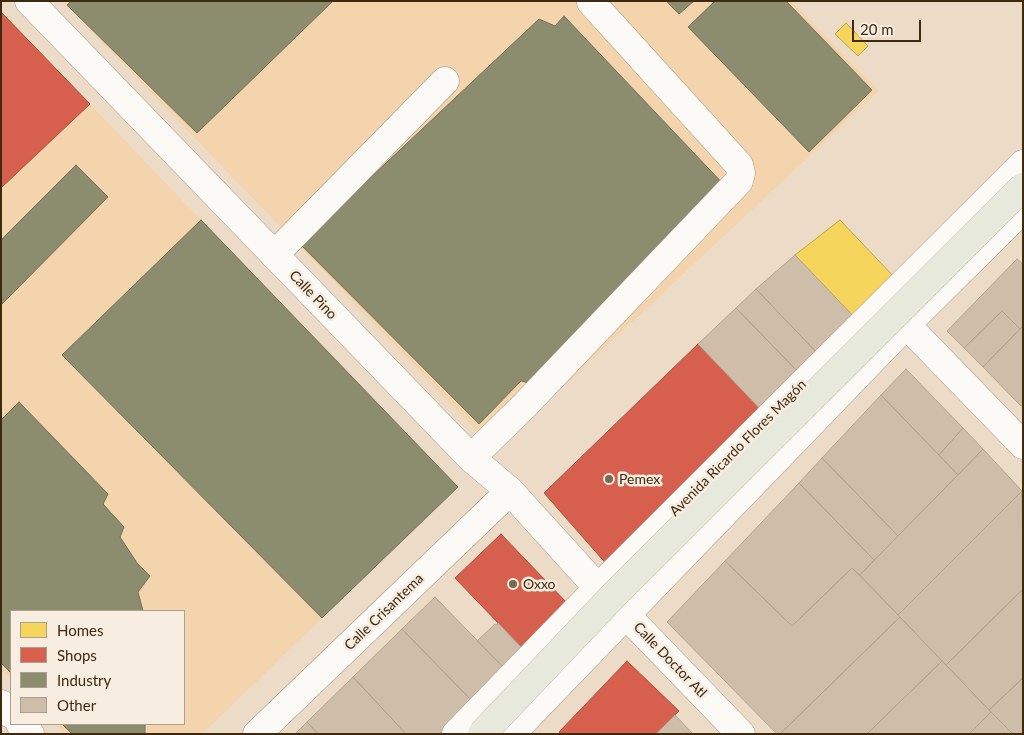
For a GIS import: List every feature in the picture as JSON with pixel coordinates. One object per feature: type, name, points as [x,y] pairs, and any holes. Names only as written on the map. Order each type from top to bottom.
[{"type":"main road","name":"Avenida Ricardo Flores Magón","points":[[482,734],[614,594],[1023,186]]},
{"type":"street","points":[[471,458],[525,405],[739,181],[741,174],[740,165],[591,2]]},
{"type":"street","name":"Calle Pino","points":[[36,4],[274,255],[471,458],[510,491],[598,588]]},
{"type":"street","points":[[274,255],[445,81]]},
{"type":"street","name":"Avenida Ricardo Flores Magón","points":[[456,734],[598,588],[1023,164]]},
{"type":"street","points":[[511,734],[906,325],[1023,209]]},
{"type":"street","points":[[884,301],[1023,444]]},
{"type":"street","name":"Calle Crisantema","points":[[258,734],[510,491]]},
{"type":"street","name":"Calle Doctor Atl","points":[[598,588],[741,734]]},
{"type":"street","points":[[1,704],[10,713]]},
{"type":"street","points":[[21,725],[30,734]]},
{"type":"shaded area","points":[[63,1],[791,1],[879,91],[495,450]]},
{"type":"shaded area","points":[[90,104],[201,220],[62,355],[322,618],[202,734],[65,734],[56,725],[185,725],[185,610],[10,610],[10,677],[1,668],[1,188]]},
{"type":"building: Homes","points":[[846,23],[868,46],[858,56],[835,34]]},
{"type":"building: Homes","points":[[840,220],[897,280],[857,320],[795,255]]},
{"type":"building: Shops","points":[[1,12],[90,104],[1,188]]},
{"type":"building: Shops","points":[[698,344],[764,413],[609,567],[544,493]]},
{"type":"building: Shops","points":[[501,534],[568,604],[523,649],[455,578]]},
{"type":"building: Shops","points":[[627,661],[679,711],[656,734],[561,734],[559,732]]},
{"type":"building: Industry","points":[[71,1],[333,1],[197,133],[67,5]]},
{"type":"building: Industry","points":[[666,1],[694,1],[679,14]]},
{"type":"building: Industry","points":[[715,1],[786,1],[872,90],[809,152],[688,27]]},
{"type":"building: Industry","points":[[564,16],[727,188],[539,385],[521,381],[479,424],[300,244],[539,19],[555,26]]},
{"type":"building: Industry","points":[[76,165],[108,197],[1,305],[1,240]]},
{"type":"building: Industry","points":[[201,220],[458,487],[322,618],[62,355]]},
{"type":"building: Industry","points":[[19,402],[108,494],[103,504],[124,527],[120,537],[137,563],[150,576],[138,592],[143,610],[10,610],[10,672],[1,663],[1,420]]},
{"type":"building: Industry","points":[[63,725],[145,725],[145,734],[72,734]]},
{"type":"building: Other","points":[[795,255],[857,320],[820,356],[756,289]]},
{"type":"building: Other","points":[[1017,259],[1023,264],[1023,326],[1020,329],[1002,311],[964,348],[947,331]]},
{"type":"building: Other","points":[[756,289],[820,356],[801,375],[736,308]]},
{"type":"building: Other","points":[[736,308],[801,375],[764,413],[698,344]]},
{"type":"building: Other","points":[[1002,311],[1020,329],[983,367],[964,348]]},
{"type":"building: Other","points":[[1023,326],[1023,405],[1021,406],[983,367]]},
{"type":"building: Other","points":[[906,369],[963,428],[939,455],[881,395]]},
{"type":"building: Other","points":[[881,395],[958,475],[898,536],[822,458]]},
{"type":"building: Other","points":[[963,428],[983,449],[958,475],[939,455]]},
{"type":"building: Other","points":[[983,449],[1022,491],[898,615],[860,575]]},
{"type":"building: Other","points":[[822,458],[898,536],[874,560],[799,483]]},
{"type":"building: Other","points":[[799,483],[874,560],[860,575],[852,568],[792,626],[725,561]]},
{"type":"building: Other","points":[[1022,491],[1023,589],[946,665],[898,615]]},
{"type":"building: Other","points":[[725,561],[792,626],[852,568],[900,617],[780,734],[777,734],[667,622]]},
{"type":"building: Other","points":[[1023,589],[1023,678],[989,710],[946,665]]},
{"type":"building: Other","points":[[435,597],[504,668],[472,701],[402,629]]},
{"type":"building: Other","points":[[900,617],[942,661],[867,734],[780,734]]},
{"type":"building: Other","points":[[498,623],[523,649],[504,668],[477,641]]},
{"type":"building: Other","points":[[402,629],[472,701],[439,734],[406,734],[353,677]]},
{"type":"building: Other","points":[[942,661],[991,712],[969,734],[867,734]]},
{"type":"building: Other","points":[[353,677],[406,734],[318,734],[307,722]]},
{"type":"building: Other","points":[[1023,678],[1023,734],[1013,734],[989,710]]},
{"type":"building: Other","points":[[991,712],[1013,734],[969,734]]},
{"type":"building: Other","points":[[675,715],[693,734],[656,734]]},
{"type":"building: Other","points":[[307,722],[318,734],[295,734]]},
{"type":"place","name":"Pemex","points":[[609,479]]},
{"type":"place","name":"Oxxo","points":[[513,584]]}]
